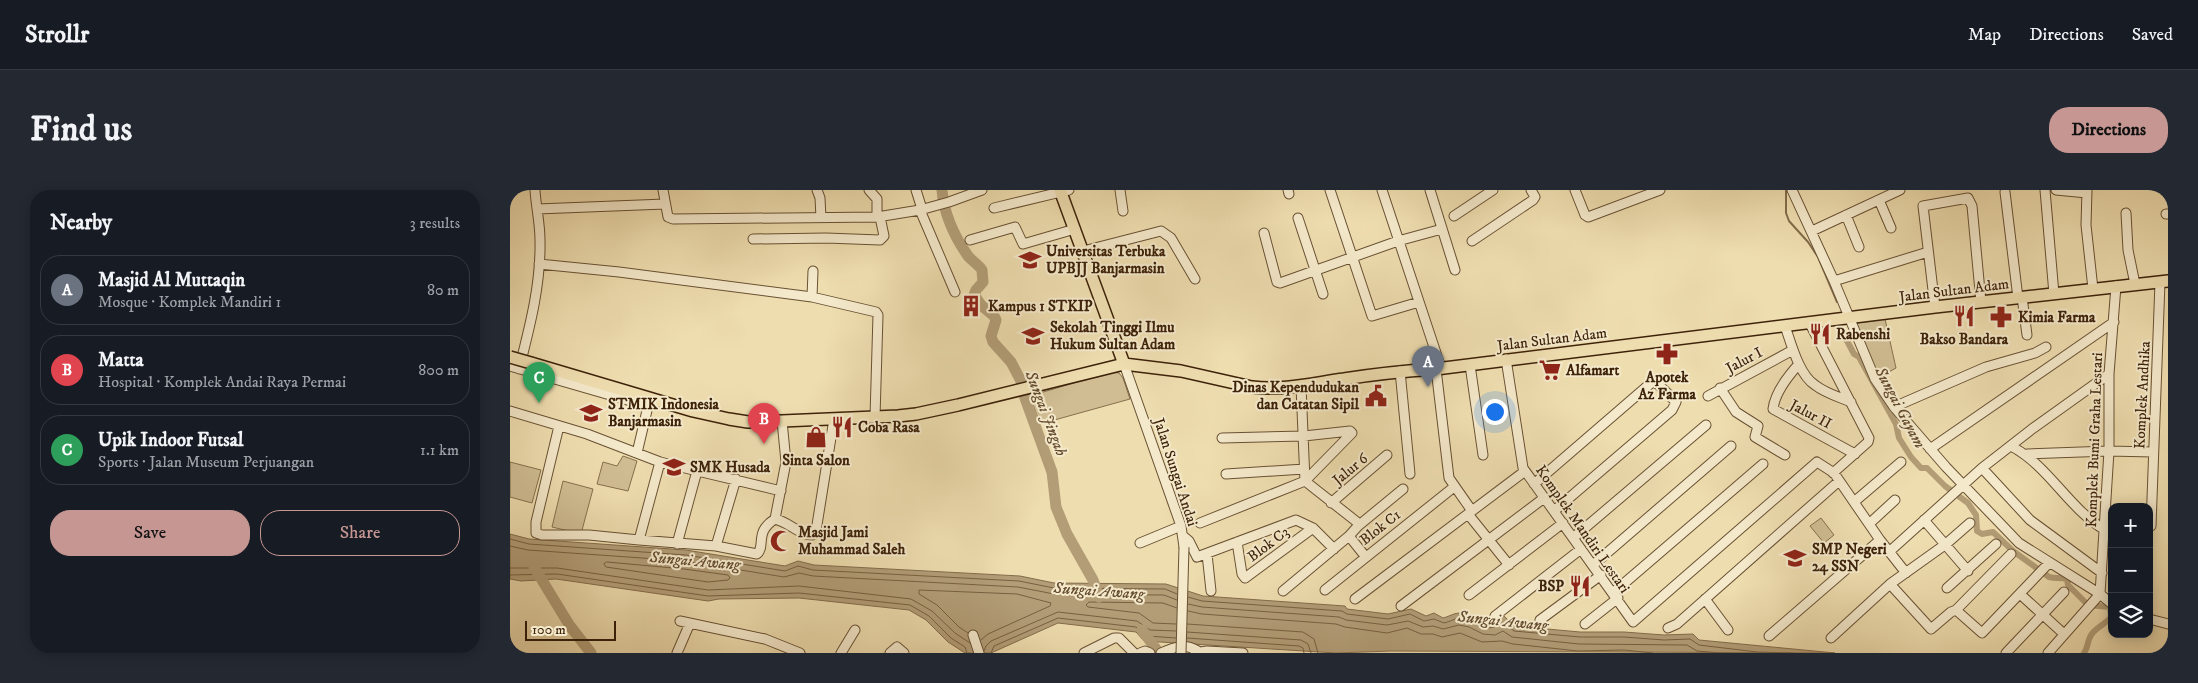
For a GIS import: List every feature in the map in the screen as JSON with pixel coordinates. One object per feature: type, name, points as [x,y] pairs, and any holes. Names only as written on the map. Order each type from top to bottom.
[{"type":"main road","points":[[510,357],[649,402],[729,420],[748,422],[916,414],[1124,364],[1063,191]]},
{"type":"main road","name":"Jalan Sultan Adam","points":[[1124,364],[1182,371],[1252,387],[1301,386],[1400,371],[1438,369],[1935,306],[2164,282]]},
{"type":"street","points":[[534,190],[540,240],[536,299],[514,367],[649,402],[637,453]]},
{"type":"street","points":[[663,190],[664,204],[668,217],[673,219],[879,217],[921,210],[982,190]]},
{"type":"street","points":[[817,190],[820,198],[822,218]]},
{"type":"street","points":[[753,239],[826,238],[880,240],[884,236],[876,199],[869,190]]},
{"type":"street","points":[[916,190],[921,210],[955,292]]},
{"type":"street","points":[[1120,190],[1123,211]]},
{"type":"street","points":[[1330,190],[1373,316],[1419,302]]},
{"type":"street","points":[[1382,190],[1419,302],[1438,369],[1449,478],[1470,512],[1509,565]]},
{"type":"street","points":[[1430,190],[1455,270]]},
{"type":"street","points":[[1454,216],[1493,190]]},
{"type":"street","points":[[1472,241],[1533,200],[1535,197],[1531,190]]},
{"type":"street","points":[[1574,190],[1585,215],[1588,217],[1660,190]]},
{"type":"street","points":[[1792,190],[1812,230],[1875,379],[1894,407],[1930,449],[1958,490],[2046,566],[2100,594],[2108,601]]},
{"type":"street","points":[[1812,230],[1900,190]]},
{"type":"street","points":[[2045,190],[2054,294]]},
{"type":"street","points":[[2056,190],[2087,191],[2086,224],[2094,289]]},
{"type":"street","points":[[994,208],[1063,191]]},
{"type":"street","points":[[2005,192],[2027,335]]},
{"type":"street","points":[[1935,306],[1924,205],[1968,198],[1972,206],[1981,302]]},
{"type":"street","points":[[1879,200],[1891,228]]},
{"type":"street","points":[[537,209],[664,204]]},
{"type":"street","points":[[2126,213],[2128,250],[2135,284]]},
{"type":"street","points":[[1846,215],[1859,247]]},
{"type":"street","points":[[1298,218],[1323,294]]},
{"type":"street","points":[[970,240],[1015,227],[1023,244],[1075,229]]},
{"type":"street","points":[[1264,233],[1278,283],[1442,229]]},
{"type":"street","points":[[1083,251],[1161,231],[1171,238],[1195,279]]},
{"type":"street","points":[[1834,281],[1928,252]]},
{"type":"street","points":[[539,264],[619,272],[834,300],[877,313],[875,417]]},
{"type":"street","points":[[812,297],[813,271]]},
{"type":"street","name":"Komplek Andhika","points":[[2151,503],[2164,282]]},
{"type":"street","name":"Komplek Bumi Graha Lestari","points":[[2100,594],[2109,451],[2109,374],[2116,286]]},
{"type":"street","points":[[1809,322],[1869,438],[1868,442],[1833,472],[1880,540],[1906,573]]},
{"type":"street","points":[[1930,449],[2114,322]]},
{"type":"street","points":[[1785,326],[1799,364],[1814,385],[1851,402]]},
{"type":"street","points":[[1894,407],[1986,368],[2035,353],[2046,347]]},
{"type":"street","name":"Jalur I","points":[[1708,396],[1793,350]]},
{"type":"street","name":"Komplek Mandiri Lestari","points":[[1506,359],[1521,460],[1525,471],[1592,565],[1616,595],[1626,616],[1633,622],[1813,464],[1819,463],[1833,472]]},
{"type":"street","name":"Jalan Sungai Andai","points":[[1124,364],[1182,531],[1184,547],[1181,653]]},
{"type":"street","points":[[1470,364],[1483,455]]},
{"type":"street","name":"Jalur II","points":[[1799,364],[1788,377],[1774,409],[1855,454]]},
{"type":"street","points":[[1400,371],[1410,474]]},
{"type":"street","points":[[1889,552],[1982,468],[2109,374]]},
{"type":"street","points":[[1534,484],[1651,383],[1659,384],[1676,402],[1672,410],[1554,511]]},
{"type":"street","points":[[1301,386],[1305,480],[1331,503],[1357,522],[1358,526]]},
{"type":"street","points":[[1720,388],[1736,412],[1758,426],[1755,437],[1785,455]]},
{"type":"street","points":[[510,411],[559,426],[660,462],[781,491]]},
{"type":"street","points":[[559,426],[536,532],[540,535],[588,536],[716,546],[756,554],[761,549],[762,531],[766,524],[775,519],[785,522],[805,535],[812,535],[816,531],[834,419]]},
{"type":"street","points":[[775,519],[786,462],[782,421]]},
{"type":"street","points":[[1573,538],[1706,425]]},
{"type":"street","points":[[1200,523],[1305,480],[1352,433],[1350,431],[1304,436],[1222,438]]},
{"type":"street","points":[[1592,565],[1730,446]]},
{"type":"street","points":[[2011,446],[2027,454],[2081,512],[2105,530]]},
{"type":"street","points":[[2027,454],[2109,451],[2153,452]]},
{"type":"street","name":"Jalur 6","points":[[1331,503],[1387,455]]},
{"type":"street","points":[[639,540],[660,462]]},
{"type":"street","points":[[1854,502],[1901,462]]},
{"type":"street","points":[[1585,624],[1763,464]]},
{"type":"street","points":[[1982,468],[2030,520],[2102,573]]},
{"type":"street","points":[[1226,474],[1304,469]]},
{"type":"street","points":[[677,544],[696,471]]},
{"type":"street","points":[[1355,599],[1525,471]]},
{"type":"street","points":[[716,546],[736,479]]},
{"type":"street","points":[[1668,628],[1677,624],[1839,481]]},
{"type":"street","name":"Blok C1","points":[[1325,590],[1365,556],[1454,487]]},
{"type":"street","points":[[1283,591],[1404,489]]},
{"type":"street","points":[[1401,606],[1544,498]]},
{"type":"street","points":[[1869,524],[1895,500]]},
{"type":"street","points":[[1140,542],[1182,531],[1195,556],[1207,554],[1293,520],[1303,522],[1313,528],[1334,549]]},
{"type":"street","points":[[1924,520],[1968,571]]},
{"type":"street","points":[[1469,596],[1562,523]]},
{"type":"street","points":[[1831,638],[1890,584],[1946,544],[1970,523]]},
{"type":"street","name":"Blok C3","points":[[1237,542],[1242,574],[1245,578],[1313,528]]},
{"type":"street","points":[[1348,536],[1365,556]]},
{"type":"street","points":[[1770,636],[1880,540]]},
{"type":"street","points":[[1947,588],[1996,544]]},
{"type":"street","points":[[1495,616],[1581,549]]},
{"type":"street","points":[[1207,554],[1210,591]]},
{"type":"street","points":[[1890,584],[1929,629],[1956,610],[2011,554]]},
{"type":"street","points":[[1956,610],[1982,633],[2046,566]]},
{"type":"street","points":[[1540,620],[1600,575]]},
{"type":"street","points":[[2006,653],[2064,592]]},
{"type":"street","points":[[2020,594],[2064,634]]},
{"type":"street","points":[[2048,653],[2100,594]]},
{"type":"street","points":[[1705,599],[1728,630]]},
{"type":"street","points":[[2153,620],[2168,624]]},
{"type":"street","points":[[680,621],[765,639],[793,652]]},
{"type":"street","points":[[677,653],[690,623]]},
{"type":"street","points":[[841,653],[856,630]]},
{"type":"street","points":[[973,635],[979,653]]},
{"type":"street","points":[[1084,653],[1114,638],[1119,638],[1134,653]]},
{"type":"street","points":[[1162,653],[1184,646],[1202,652],[1242,653]]},
{"type":"street","points":[[890,653],[897,647],[904,653]]},
{"type":"street","points":[[1140,653],[1144,651],[1150,653]]},
{"type":"shaded area","points":[[1885,319],[1896,368],[1878,378],[1856,323]]},
{"type":"shaded area","points":[[1110,372],[1119,373],[1123,378],[1130,399],[1040,424],[1030,396]]},
{"type":"shaded area","points":[[623,456],[637,461],[628,491],[597,484],[603,462],[617,466]]},
{"type":"shaded area","points":[[510,462],[541,470],[532,503],[510,497]]},
{"type":"shaded area","points":[[563,481],[593,489],[581,534],[552,527]]},
{"type":"shaded area","points":[[1821,518],[1834,535],[1824,543],[1810,526]]},
{"type":"water","name":"Sungai Awang","points":[[510,534],[529,539],[686,550],[785,566],[798,561],[814,565],[1020,576],[1054,583],[1166,584],[1203,596],[1345,606],[1347,609],[1388,614],[1411,609],[1426,616],[1434,613],[1443,618],[1459,613],[1467,614],[1485,623],[1496,621],[1504,616],[1514,626],[1580,632],[1624,632],[1664,635],[1693,634],[1699,640],[1835,653],[1391,651],[1336,653],[1144,641],[1136,632],[1058,623],[991,653],[965,653],[948,642],[926,620],[909,610],[799,598],[719,599],[708,601],[556,579],[521,581],[510,579]]},
{"type":"waterway","name":"Sungai Jingah","points":[[942,190],[947,216],[954,233],[968,256],[982,270],[983,282],[974,295],[996,320],[991,336],[993,342],[1011,362],[1021,381],[1025,398],[1052,472],[1056,507],[1067,534],[1093,580],[1099,597]]},
{"type":"waterway","name":"Sungai Gayam","points":[[1786,190],[1786,213],[1789,221],[1808,242],[1818,257],[1837,302]]},
{"type":"waterway","name":"Sungai Gayam","points":[[1839,326],[1854,354],[1859,357],[1896,424],[1899,438],[1911,457],[1921,468],[1927,468],[1945,486],[1968,503],[1976,515],[1977,531],[1982,534],[1993,532],[2013,551],[2049,577],[2067,579],[2068,585],[2088,605],[2110,607],[2111,617],[2092,634],[2084,653]]},
{"type":"waterway","points":[[534,567],[570,626],[591,653]]},
{"type":"waterway","points":[[1142,630],[1159,653]]},
{"type":"place","name":"Universitas Terbuka UPBJJ Banjarmasin","points":[[1030,260]]},
{"type":"place","name":"Kampus 1 STKIP","points":[[971,306]]},
{"type":"place","name":"Bakso Bandara","points":[[1964,316]]},
{"type":"place","name":"Kimia Farma","points":[[2001,317]]},
{"type":"place","name":"Rabenshi","points":[[1820,334]]},
{"type":"place","name":"Sekolah Tinggi Ilmu Hukum Sultan Adam","points":[[1033,336]]},
{"type":"place","name":"Apotek Az Farma","points":[[1667,354]]},
{"type":"place","name":"Alfamart","points":[[1550,370]]},
{"type":"place","name":"Masjid Al Muttaqin","points":[[1428,387]]},
{"type":"place","name":"Dinas Kependudukan dan Catatan Sipil","points":[[1376,396]]},
{"type":"place","name":"Upik Indoor Futsal","points":[[539,403]]},
{"type":"place","name":"STMIK Indonesia Banjarmasin","points":[[591,413]]},
{"type":"place","name":"Coba Rasa","points":[[842,427]]},
{"type":"place","name":"Sinta Salon","points":[[816,437]]},
{"type":"place","name":"Matta","points":[[764,444]]},
{"type":"place","name":"SMK Husada","points":[[674,467]]},
{"type":"place","name":"Masjid Jami Muhammad Saleh","points":[[781,541]]},
{"type":"place","name":"SMP Negeri 24 SSN","points":[[1795,558]]},
{"type":"place","name":"BSP","points":[[1580,586]]}]
